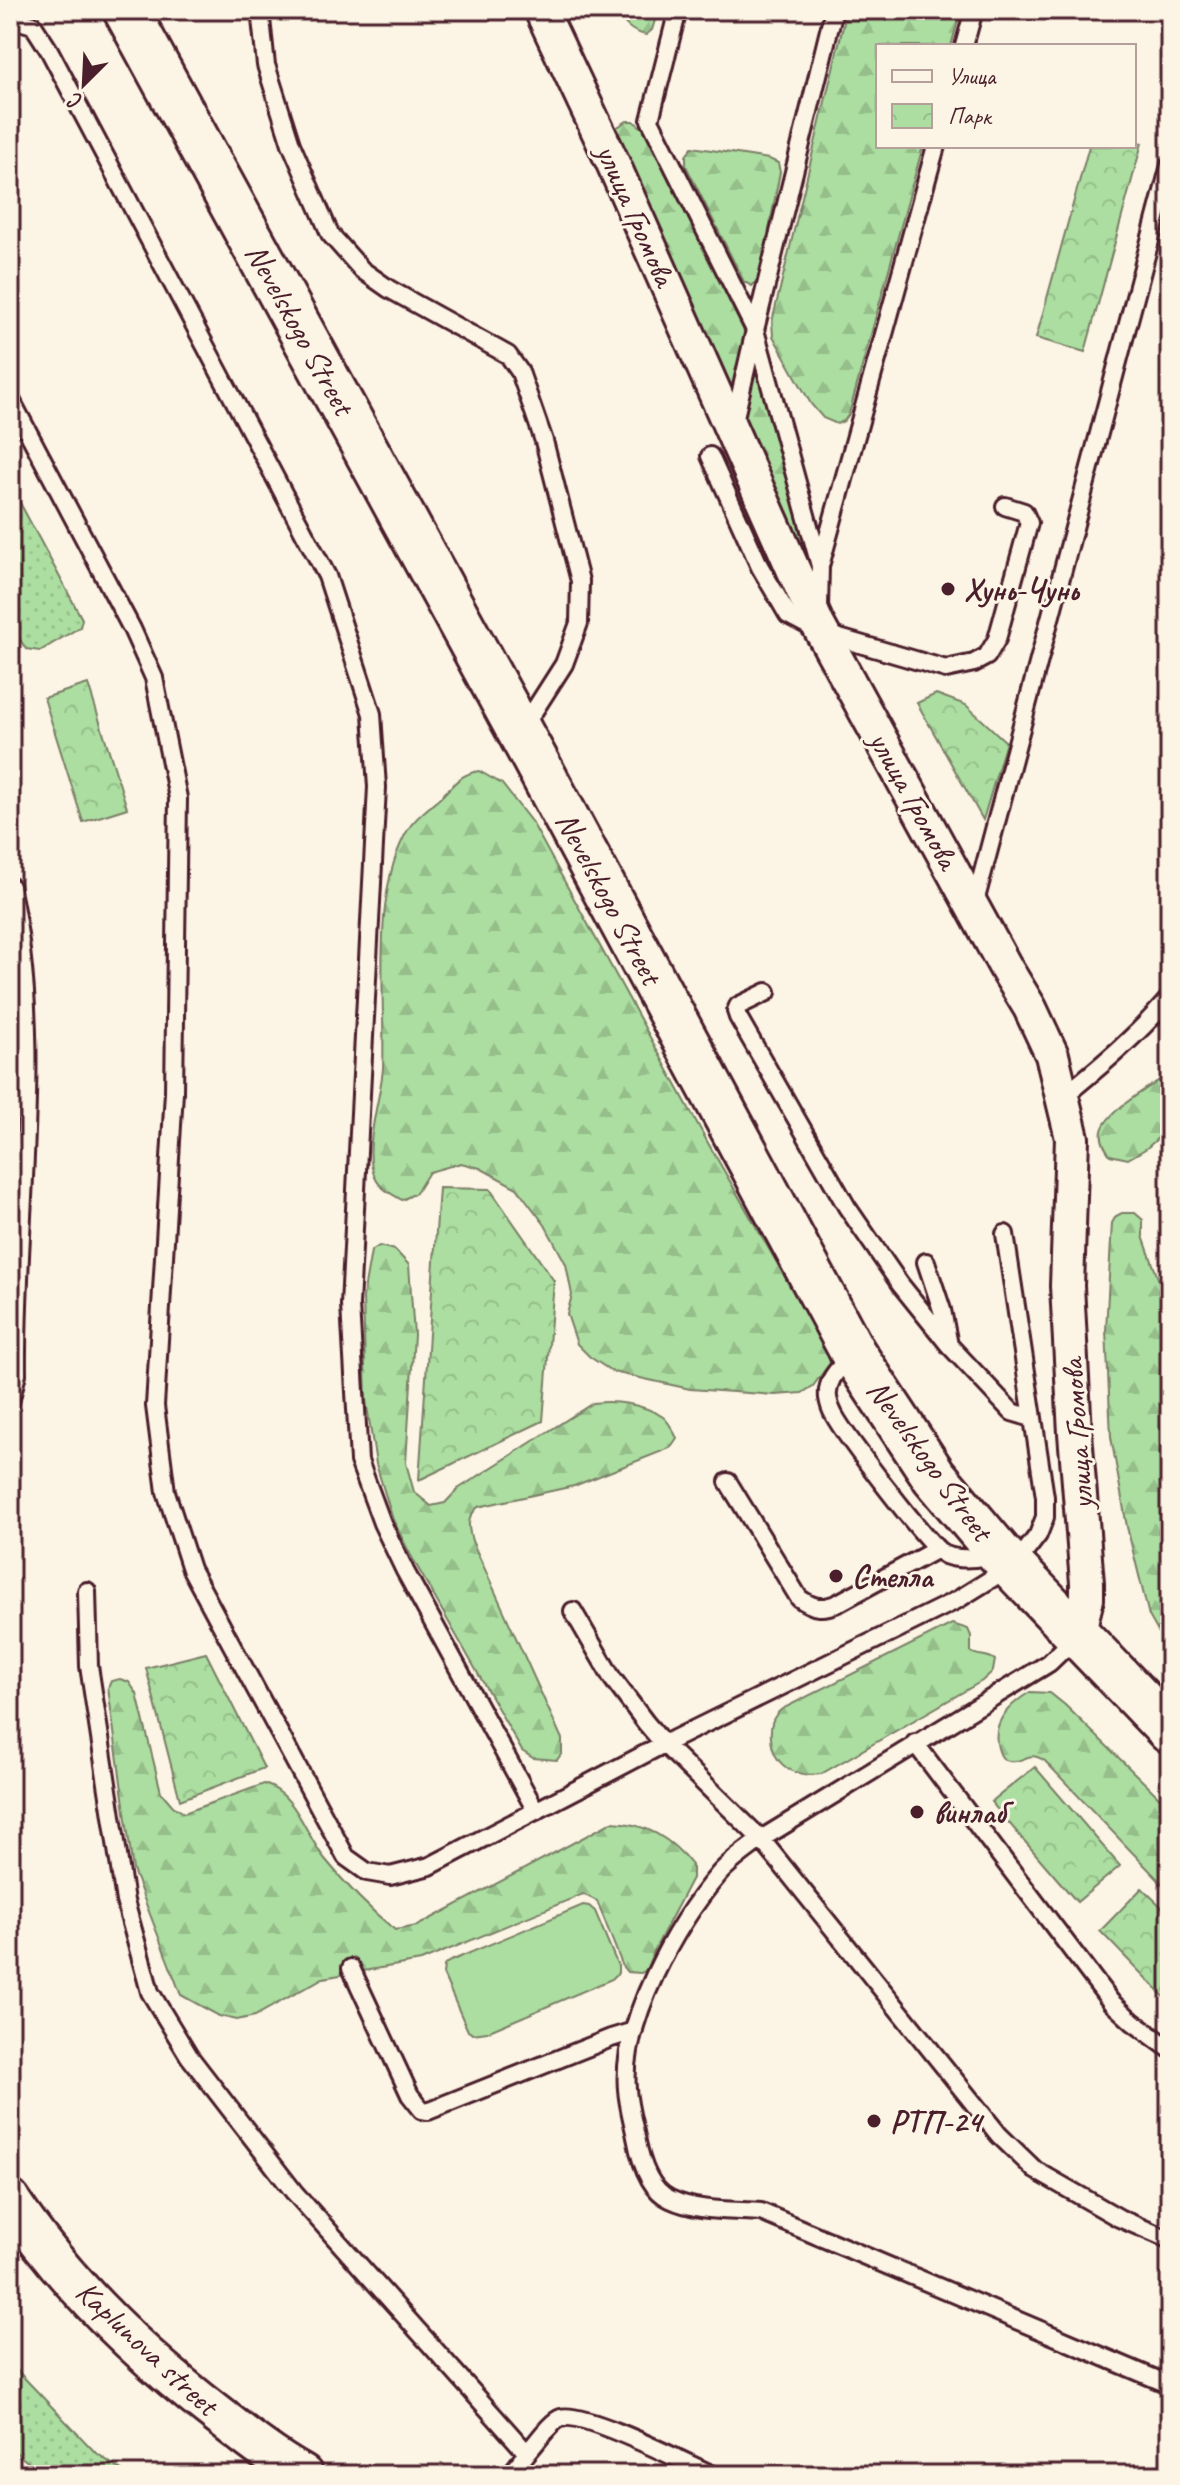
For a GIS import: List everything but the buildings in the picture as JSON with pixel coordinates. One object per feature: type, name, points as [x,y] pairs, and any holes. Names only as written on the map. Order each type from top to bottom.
[{"type":"main road","name":"Nevelskogo Street","points":[[126,10],[853,1353],[934,1476],[1005,1560],[1170,1731]]},
{"type":"street","name":"улица Громова","points":[[541,10],[619,175],[793,574],[820,629],[1047,1043],[1064,1096],[1072,1138],[1067,1286],[1087,1583],[1087,1599],[1078,1635]]},
{"type":"street","name":"Kaplunova street","points":[[10,2200],[38,2240],[116,2326],[184,2389],[272,2457],[303,2475]]},
{"type":"lane","points":[[260,10],[266,65],[291,144],[330,234],[362,270],[389,289],[508,355],[525,385],[544,441],[580,581],[579,623],[564,664],[520,733]]},
{"type":"lane","points":[[678,10],[650,120],[755,330],[820,566],[820,629]]},
{"type":"lane","points":[[732,429],[834,10]]},
{"type":"lane","points":[[965,44],[974,10]]},
{"type":"lane","points":[[10,18],[33,25],[49,50],[320,562],[372,714],[377,787],[350,1305],[359,1461],[382,1523],[405,1571],[536,1811]]},
{"type":"lane","points":[[820,566],[935,148]]},
{"type":"lane","points":[[973,908],[1170,165]]},
{"type":"lane","points":[[10,398],[132,629],[154,678],[178,798],[174,1092],[155,1406],[166,1492],[191,1569],[346,1857],[367,1872],[390,1876],[430,1866],[664,1744],[957,1600],[1005,1560],[1031,1546],[1045,1517],[1045,1497],[1005,1234]]},
{"type":"lane","points":[[710,456],[760,567],[788,615],[820,629],[946,669],[974,663],[987,656],[997,639],[1029,523],[1024,512],[1005,506]]},
{"type":"lane","points":[[10,886],[20,940],[27,1014],[28,1077],[17,1374],[10,1402]]},
{"type":"lane","points":[[767,992],[738,1006],[738,1017],[847,1207],[900,1284],[949,1345],[1012,1412],[1032,1418]]},
{"type":"lane","points":[[1064,1096],[1121,1050],[1170,997]]},
{"type":"lane","points":[[926,1262],[942,1310],[949,1345]]},
{"type":"lane","points":[[853,1353],[830,1378],[827,1394],[835,1418],[937,1549],[945,1555],[1005,1560]]},
{"type":"lane","points":[[728,1482],[799,1598],[812,1607],[827,1608],[838,1603],[937,1549]]},
{"type":"lane","points":[[87,1591],[89,1666],[125,1901],[150,1992],[189,2056],[294,2192],[527,2453]]},
{"type":"lane","points":[[573,1611],[612,1678],[664,1744],[761,1839],[999,2135],[1035,2170],[1107,2211],[1170,2240]]},
{"type":"lane","points":[[1078,1635],[1049,1663],[761,1839],[721,1871],[688,1914],[647,1994],[634,2031],[627,2089],[639,2155],[656,2189],[670,2199],[704,2209],[761,2212],[1170,2385]]},
{"type":"lane","points":[[915,1743],[1111,2002],[1170,2049]]},
{"type":"lane","points":[[351,1968],[410,2095],[422,2110],[428,2111],[634,2031]]},
{"type":"lane","points":[[510,2475],[558,2418],[570,2416],[602,2426],[713,2475]]},
{"type":"green space","points":[[617,10],[658,10],[652,30],[646,35],[628,27]]},
{"type":"green space","points":[[847,10],[961,10],[952,44],[876,44],[876,148],[922,148],[849,414],[844,421],[837,424],[823,418],[811,404],[773,336],[772,322]]},
{"type":"green space","points":[[633,121],[644,129],[748,339],[806,528],[805,542],[799,542],[792,534],[613,136],[616,128]]},
{"type":"green space","points":[[1136,142],[1142,143],[1085,352],[1036,338],[1088,148],[1136,148]]},
{"type":"green space","points":[[692,147],[778,163],[780,172],[760,277],[752,286],[744,282],[686,166],[686,156]]},
{"type":"green space","points":[[10,484],[82,619],[80,627],[40,651],[26,649],[10,624]]},
{"type":"green space","points":[[88,684],[127,808],[83,822],[44,698]]},
{"type":"green space","points":[[936,694],[966,705],[1006,742],[983,820],[917,703]]},
{"type":"green space","points":[[479,771],[502,784],[533,824],[708,1143],[826,1348],[830,1363],[813,1386],[802,1393],[775,1395],[690,1389],[613,1372],[577,1344],[567,1314],[572,1295],[566,1264],[545,1225],[517,1188],[480,1168],[461,1163],[429,1172],[416,1193],[402,1200],[377,1181],[370,1153],[383,1068],[382,945],[389,882],[397,853],[412,824],[457,781]]},
{"type":"green space","points":[[1170,1073],[1170,1127],[1147,1148],[1128,1159],[1110,1155],[1102,1138],[1105,1123],[1121,1107]]},
{"type":"green space","points":[[439,1188],[490,1189],[554,1281],[543,1421],[419,1480]]},
{"type":"green space","points":[[1122,1213],[1135,1213],[1143,1220],[1143,1236],[1170,1312],[1170,1653],[1149,1616],[1127,1527],[1111,1437],[1106,1330],[1112,1223]]},
{"type":"green space","points":[[379,1246],[395,1250],[409,1265],[414,1335],[406,1463],[414,1492],[431,1506],[445,1503],[458,1489],[593,1403],[620,1403],[647,1409],[665,1419],[677,1438],[670,1448],[574,1486],[478,1507],[470,1519],[472,1541],[562,1739],[562,1753],[557,1760],[533,1758],[522,1751],[393,1520],[376,1464],[366,1400],[363,1297],[371,1251]]},
{"type":"green space","points":[[952,1624],[968,1629],[971,1652],[995,1660],[993,1671],[982,1681],[821,1774],[794,1772],[781,1763],[773,1748],[771,1725],[782,1709]]},
{"type":"green space","points":[[206,1653],[264,1768],[180,1800],[146,1668]]},
{"type":"green space","points":[[120,1679],[129,1682],[137,1694],[161,1792],[173,1806],[184,1813],[264,1784],[275,1789],[293,1806],[333,1869],[395,1930],[417,1926],[612,1822],[636,1825],[666,1840],[692,1865],[692,1878],[646,1970],[641,1973],[627,1972],[623,1967],[597,1901],[583,1894],[421,1961],[323,1978],[255,2016],[237,2020],[219,2016],[181,1995],[133,1870],[108,1688],[111,1681]]},
{"type":"green space","points":[[1030,1692],[1050,1693],[1065,1705],[1170,1808],[1170,1892],[1045,1761],[1034,1756],[1014,1761],[1002,1757],[997,1739],[1000,1722],[1015,1703]]},
{"type":"green space","points":[[1035,1767],[1120,1866],[1077,1902],[991,1802]]},
{"type":"green space","points":[[1142,1888],[1170,1915],[1170,2003],[1100,1931]]},
{"type":"green space","points":[[583,1905],[595,1911],[618,1966],[618,1973],[612,1979],[487,2032],[473,2034],[468,2031],[443,1974],[444,1966]]},
{"type":"green space","points":[[10,2363],[94,2451],[127,2475],[44,2475],[10,2448]]},
{"type":"place","name":"Хунь-Чунь","points":[[948,589]]},
{"type":"place","name":"Стелла","points":[[836,1576]]},
{"type":"place","name":"винлаб","points":[[917,1812]]},
{"type":"place","name":"РТП-24","points":[[874,2121]]}]
